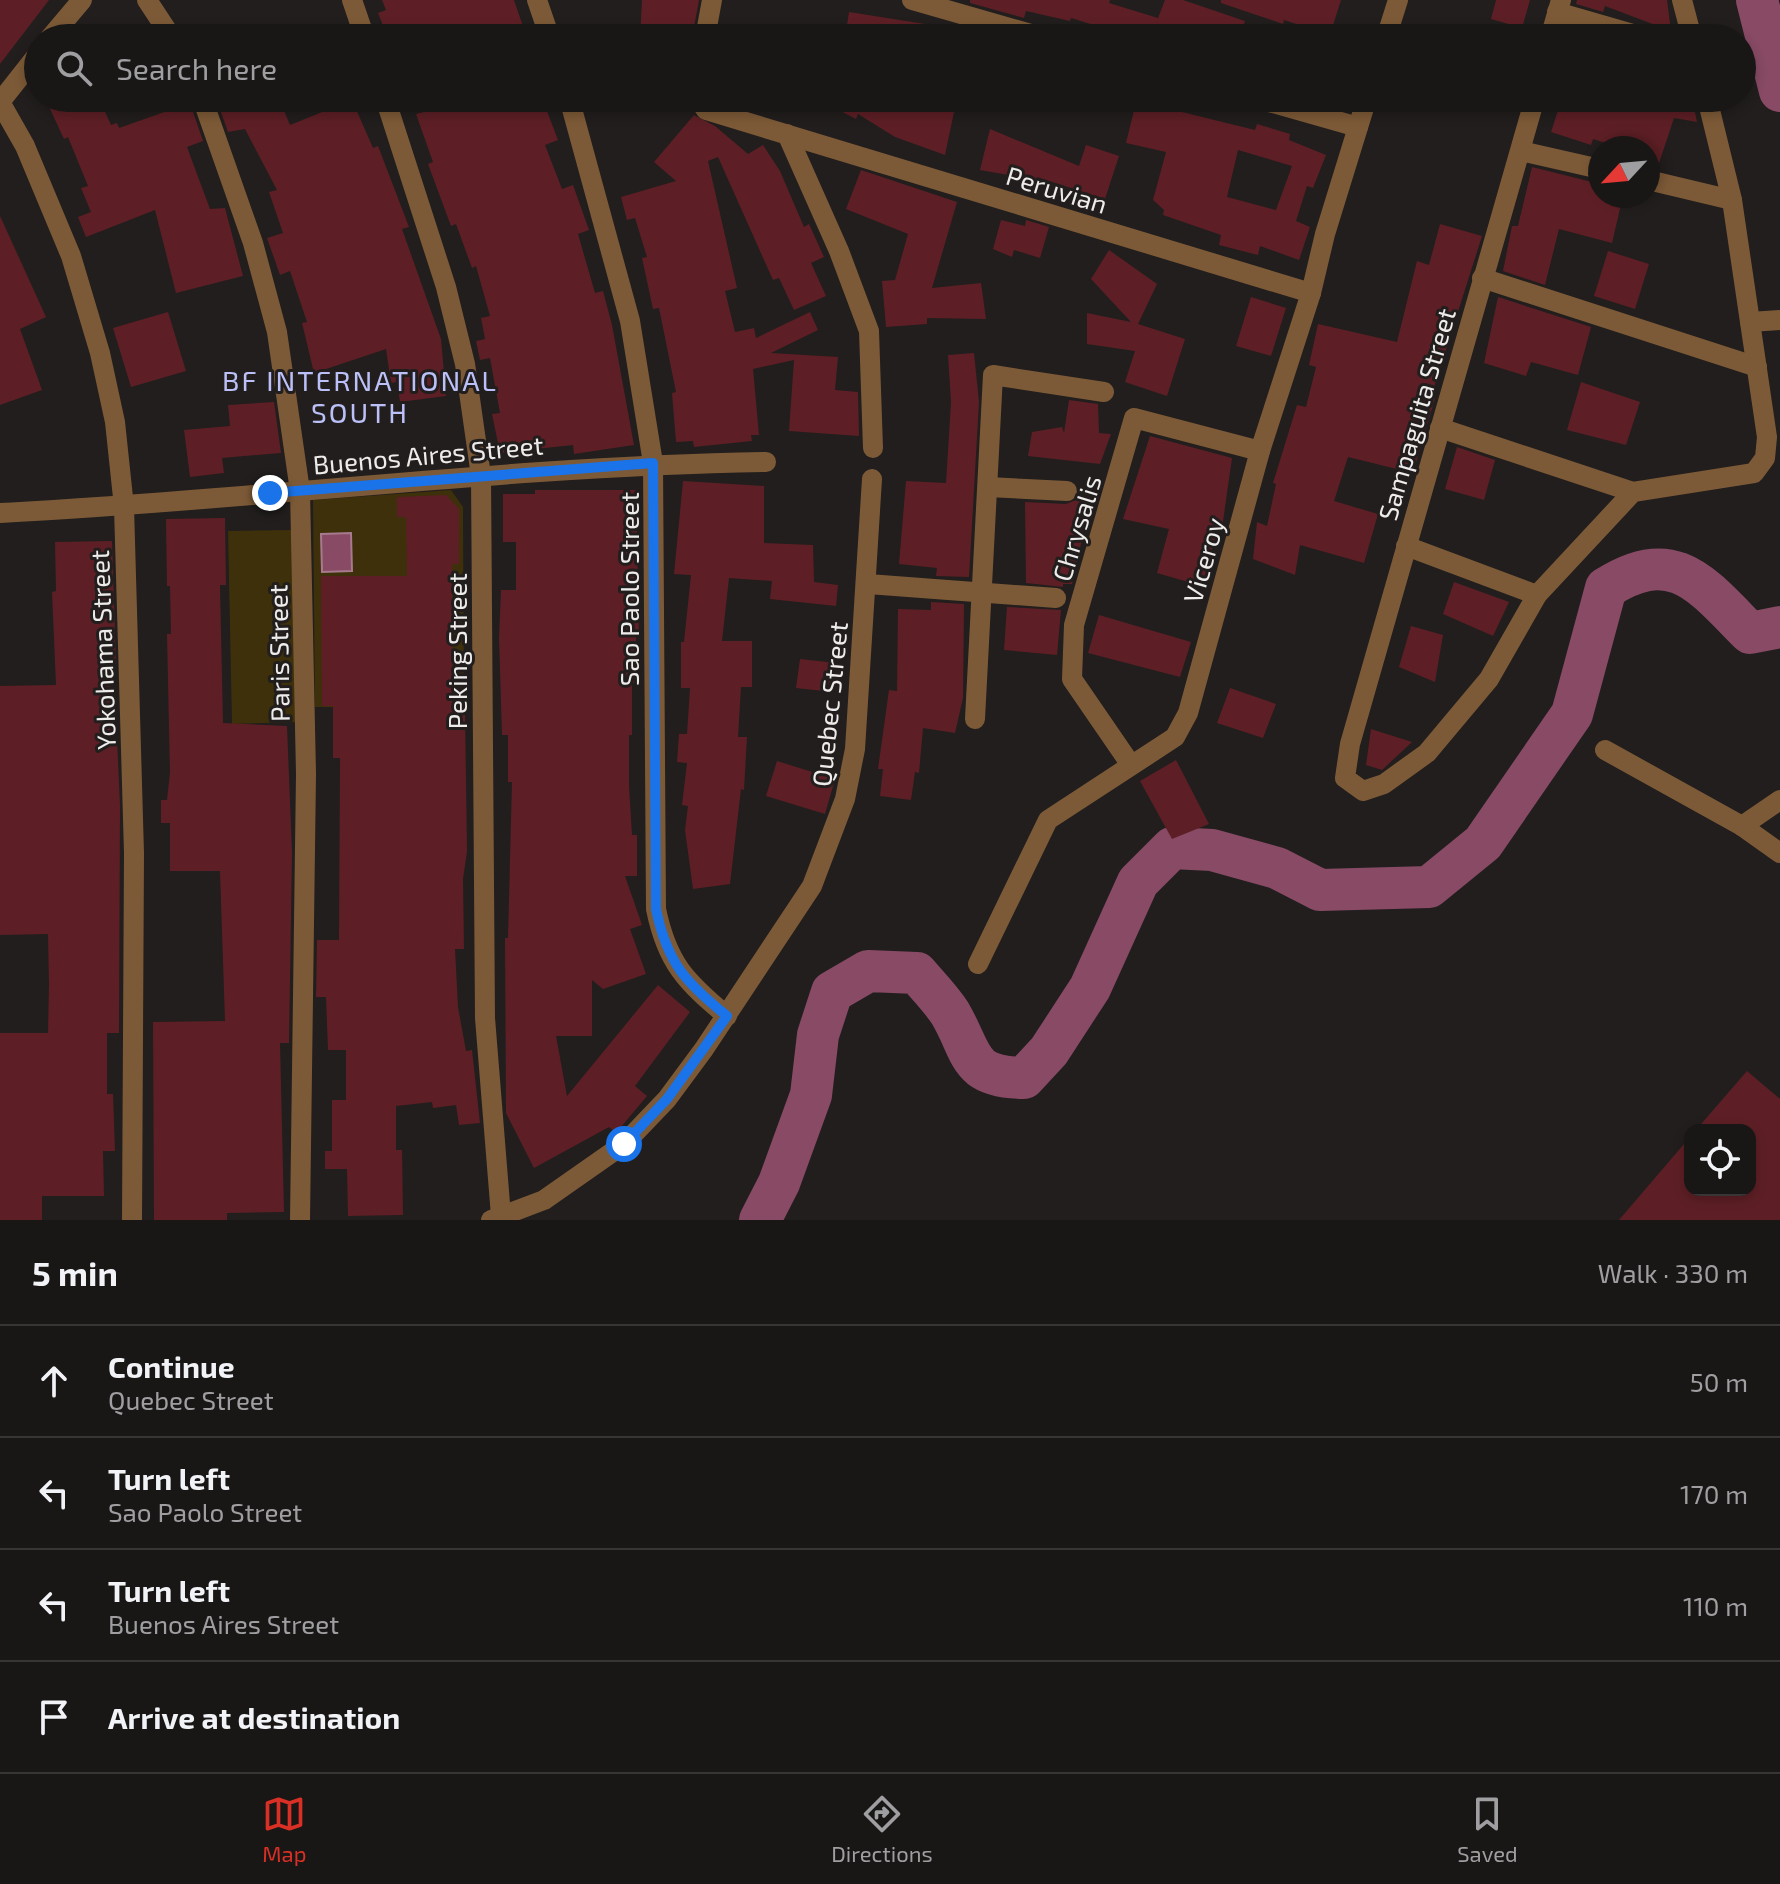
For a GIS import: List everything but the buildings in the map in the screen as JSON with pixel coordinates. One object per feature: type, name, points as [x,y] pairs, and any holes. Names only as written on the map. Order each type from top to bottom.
[{"type":"street","points":[[62,24],[82,0]]},
{"type":"street","points":[[147,0],[163,24]]},
{"type":"street","points":[[352,0],[360,24]]},
{"type":"street","points":[[537,0],[545,24]]},
{"type":"street","points":[[708,24],[712,0]]},
{"type":"street","points":[[912,0],[996,24]]},
{"type":"street","points":[[1390,24],[1398,0]]},
{"type":"street","points":[[1682,0],[1688,24]]},
{"type":"street","points":[[1559,6],[1608,24]]},
{"type":"street","points":[[0,102],[24,72]]},
{"type":"street","name":"Yokohama Street","points":[[0,102],[49,201],[100,353],[115,422],[124,507],[134,853],[132,1220]]},
{"type":"street","name":"Paris Street","points":[[207,112],[253,243],[277,332],[300,491],[306,774],[300,1220]]},
{"type":"street","name":"Peking Street","points":[[390,112],[446,287],[465,364],[481,476],[485,1018],[496,1218]]},
{"type":"street","name":"Sao Paolo Street","points":[[573,112],[630,321],[653,463],[656,909],[662,939],[674,965],[693,988],[727,1016]]},
{"type":"street","name":"Peruvian","points":[[713,112],[1311,293]]},
{"type":"street","points":[[1305,112],[1358,127]]},
{"type":"street","name":"Viceroy","points":[[978,964],[1048,820],[1175,737],[1188,713],[1260,451],[1311,293],[1325,234],[1363,112]]},
{"type":"street","name":"Sampaguita Street","points":[[1531,112],[1350,744],[1345,778],[1363,791],[1384,784],[1427,753],[1489,679],[1537,595]]},
{"type":"street","points":[[1440,428],[1633,492],[1754,473],[1765,458],[1767,437],[1732,200],[1710,112]]},
{"type":"street","points":[[787,134],[839,251],[869,331],[873,448]]},
{"type":"street","points":[[1521,151],[1588,166]]},
{"type":"street","points":[[1660,183],[1732,200]]},
{"type":"street","points":[[1482,278],[1757,367]]},
{"type":"street","points":[[1750,322],[1780,320]]},
{"type":"street","points":[[975,719],[993,375],[1104,392]]},
{"type":"street","name":"Chrysalis","points":[[1131,765],[1072,679],[1074,625],[1134,418],[1260,451]]},
{"type":"street","name":"Buenos Aires Street","points":[[0,513],[124,507],[653,463],[766,462]]},
{"type":"street","name":"Quebec Street","points":[[496,1218],[544,1200],[624,1144],[667,1099],[727,1016],[812,886],[845,799],[855,749],[868,584],[872,479]]},
{"type":"street","points":[[988,487],[1067,491]]},
{"type":"street","points":[[1406,546],[1537,595],[1633,492]]},
{"type":"street","points":[[868,584],[1056,598]]},
{"type":"street","points":[[1605,750],[1742,826],[1780,853]]},
{"type":"street","points":[[1742,826],[1780,800]]},
{"type":"shaded area","points":[[451,490],[463,507],[464,708],[315,707],[313,500]]},
{"type":"shaded area","points":[[295,530],[299,722],[232,724],[228,531]]},
{"type":"shaded area","points":[[351,533],[352,571],[322,572],[321,534]]},
{"type":"waterway","points":[[1757,0],[1780,91]]},
{"type":"waterway","points":[[760,1220],[779,1183],[811,1095],[818,1035],[832,992],[868,971],[917,973],[950,1013],[981,1068],[1005,1077],[1024,1078],[1049,1051],[1090,988],[1138,882],[1172,848],[1212,850],[1277,868],[1320,890],[1429,887],[1483,843],[1572,714],[1606,588],[1630,575],[1650,570],[1669,570],[1701,586],[1750,633],[1780,627]]},
{"type":"district","name":"BF INTERNATIONAL SOUTH","points":[[360,396]]},
{"type":"route","points":[[270,493],[653,463],[656,909],[662,939],[674,965],[693,988],[727,1016],[667,1099],[624,1144]]}]
